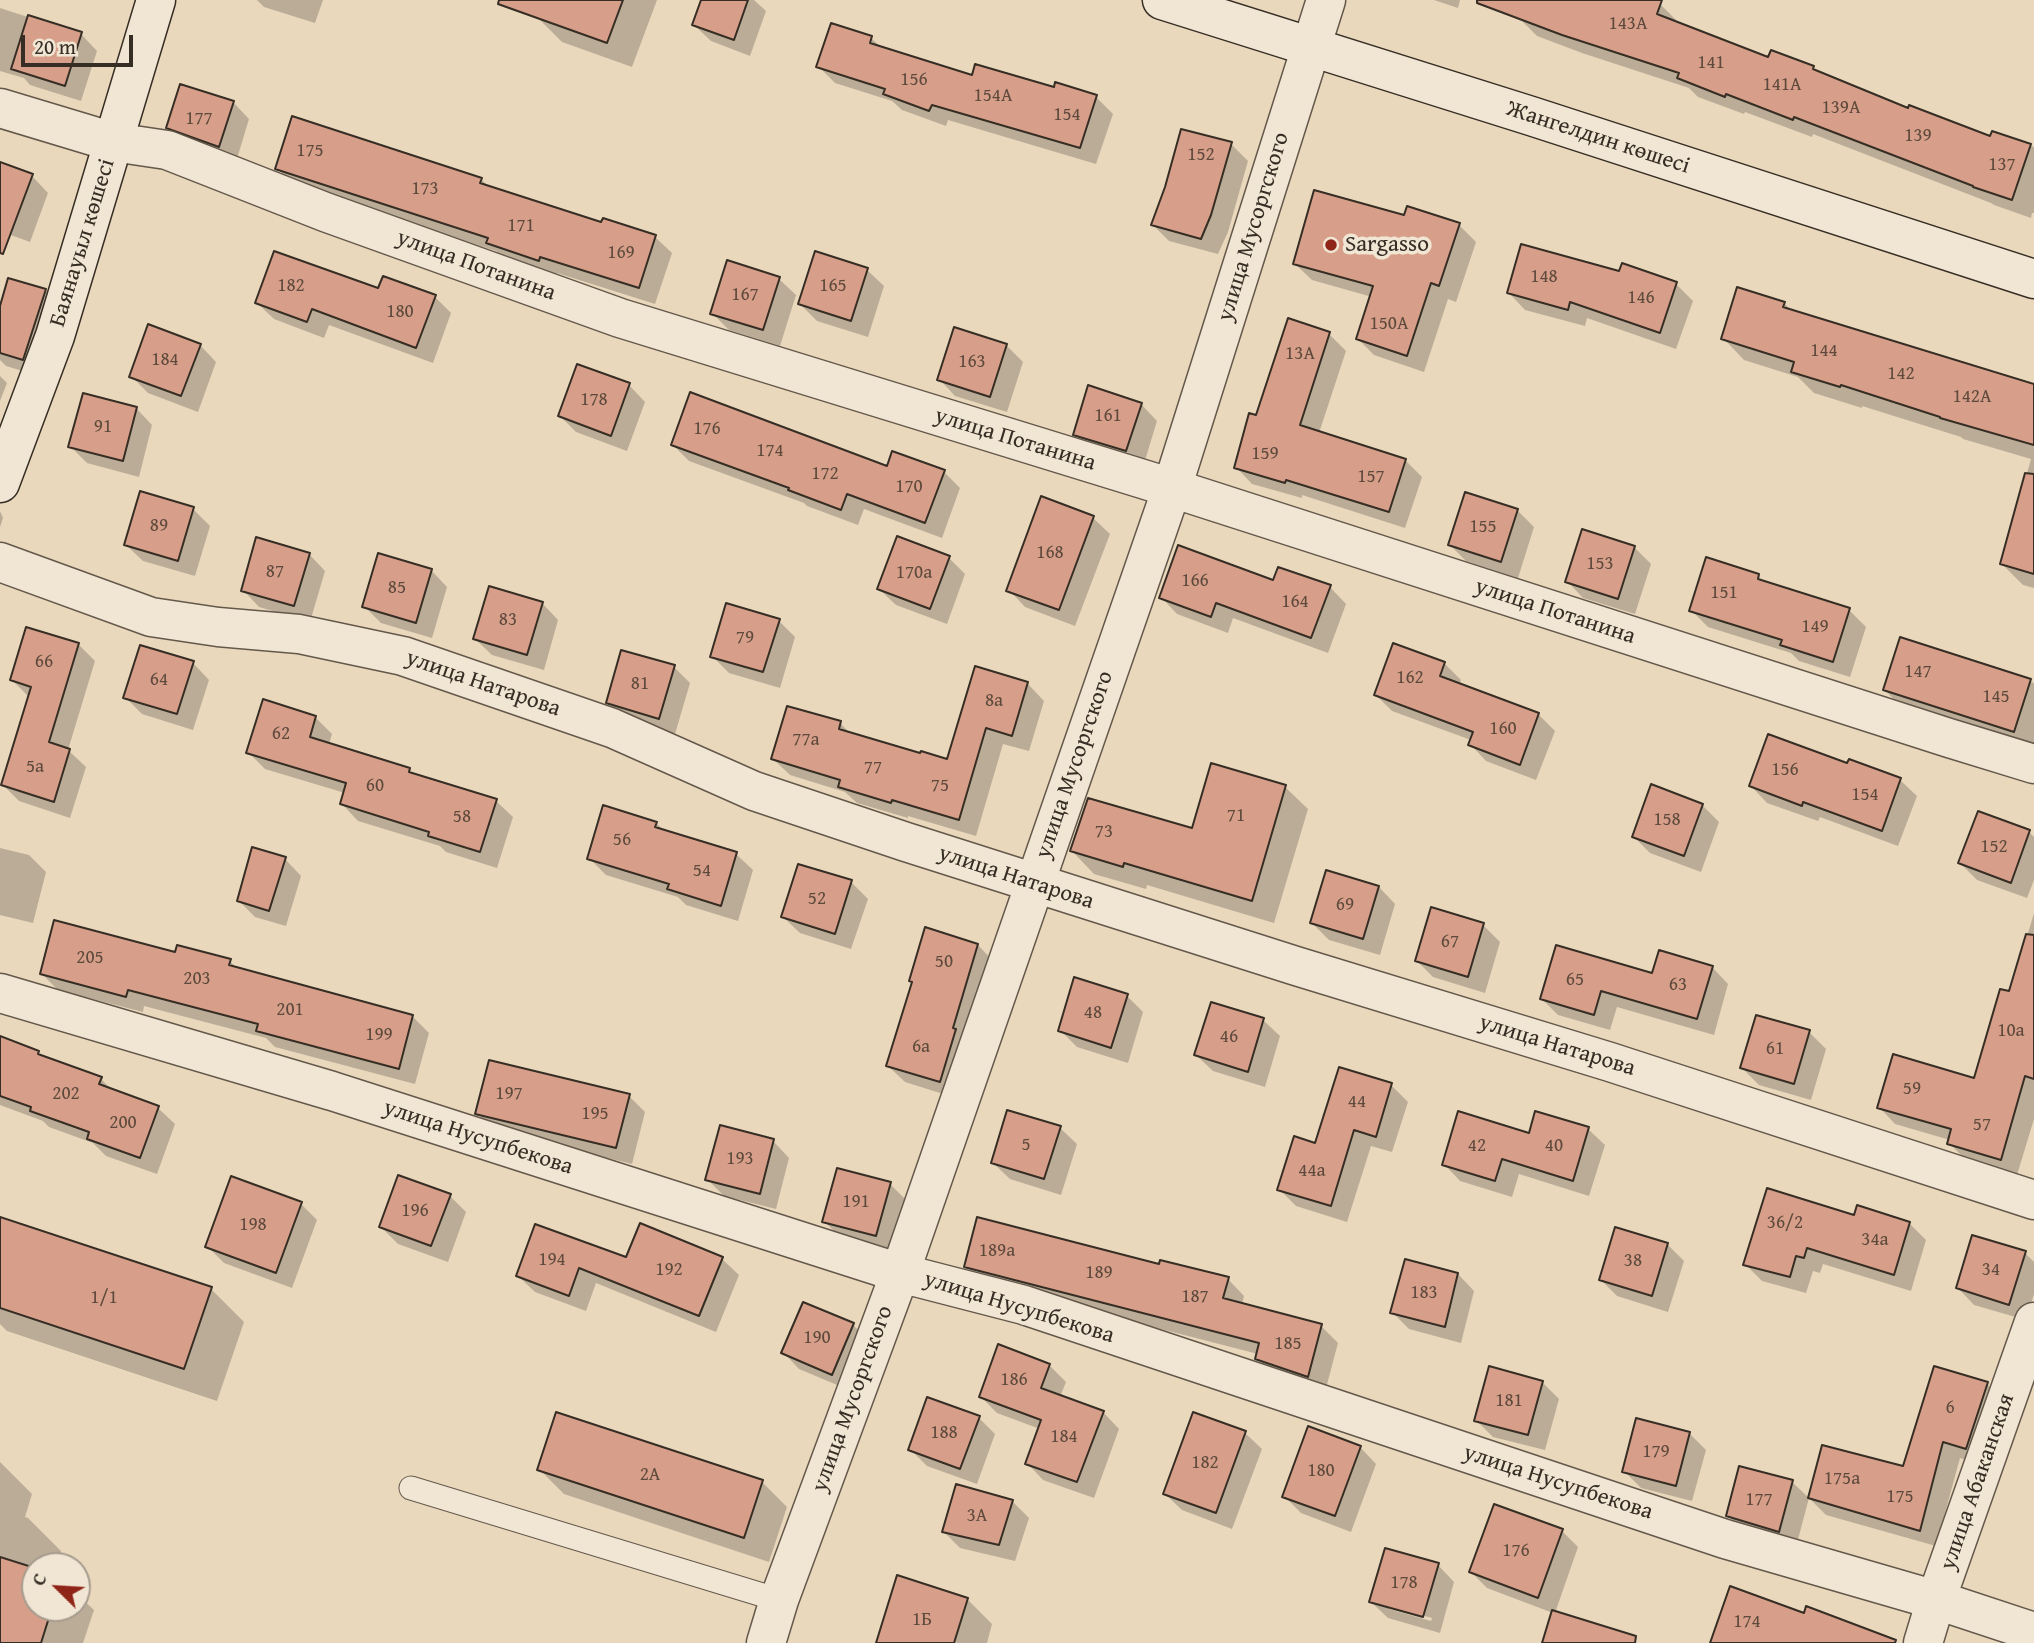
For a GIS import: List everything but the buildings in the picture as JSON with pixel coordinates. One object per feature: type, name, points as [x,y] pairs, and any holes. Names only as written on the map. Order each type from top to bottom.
[{"type":"street","name":"Баянауыл көшесі","points":[[0,483],[55,336],[156,0]]},
{"type":"street","name":"Жангелдин көшесі","points":[[1162,0],[2034,279]]},
{"type":"street","name":"улица Мусоргского","points":[[766,1643],[779,1600],[900,1273],[1172,488],[1326,0]]},
{"type":"street","name":"улица Потанина","points":[[0,108],[113,142],[167,150],[325,212],[620,318],[1172,488],[2034,764]]},
{"type":"street","name":"улица Натарова","points":[[0,562],[151,617],[218,627],[299,634],[403,656],[612,728],[754,791],[1033,884],[1610,1062],[2034,1200]]},
{"type":"street","name":"улица Нусупбекова","points":[[0,993],[332,1091],[900,1273],[1024,1305],[1725,1539],[1936,1600],[2034,1632]]},
{"type":"street","name":"улица Абаканская","points":[[1923,1643],[2034,1322]]},
{"type":"lane","points":[[411,1488],[779,1600]]},
{"type":"place","name":"Sargasso","points":[[1331,245]]}]
